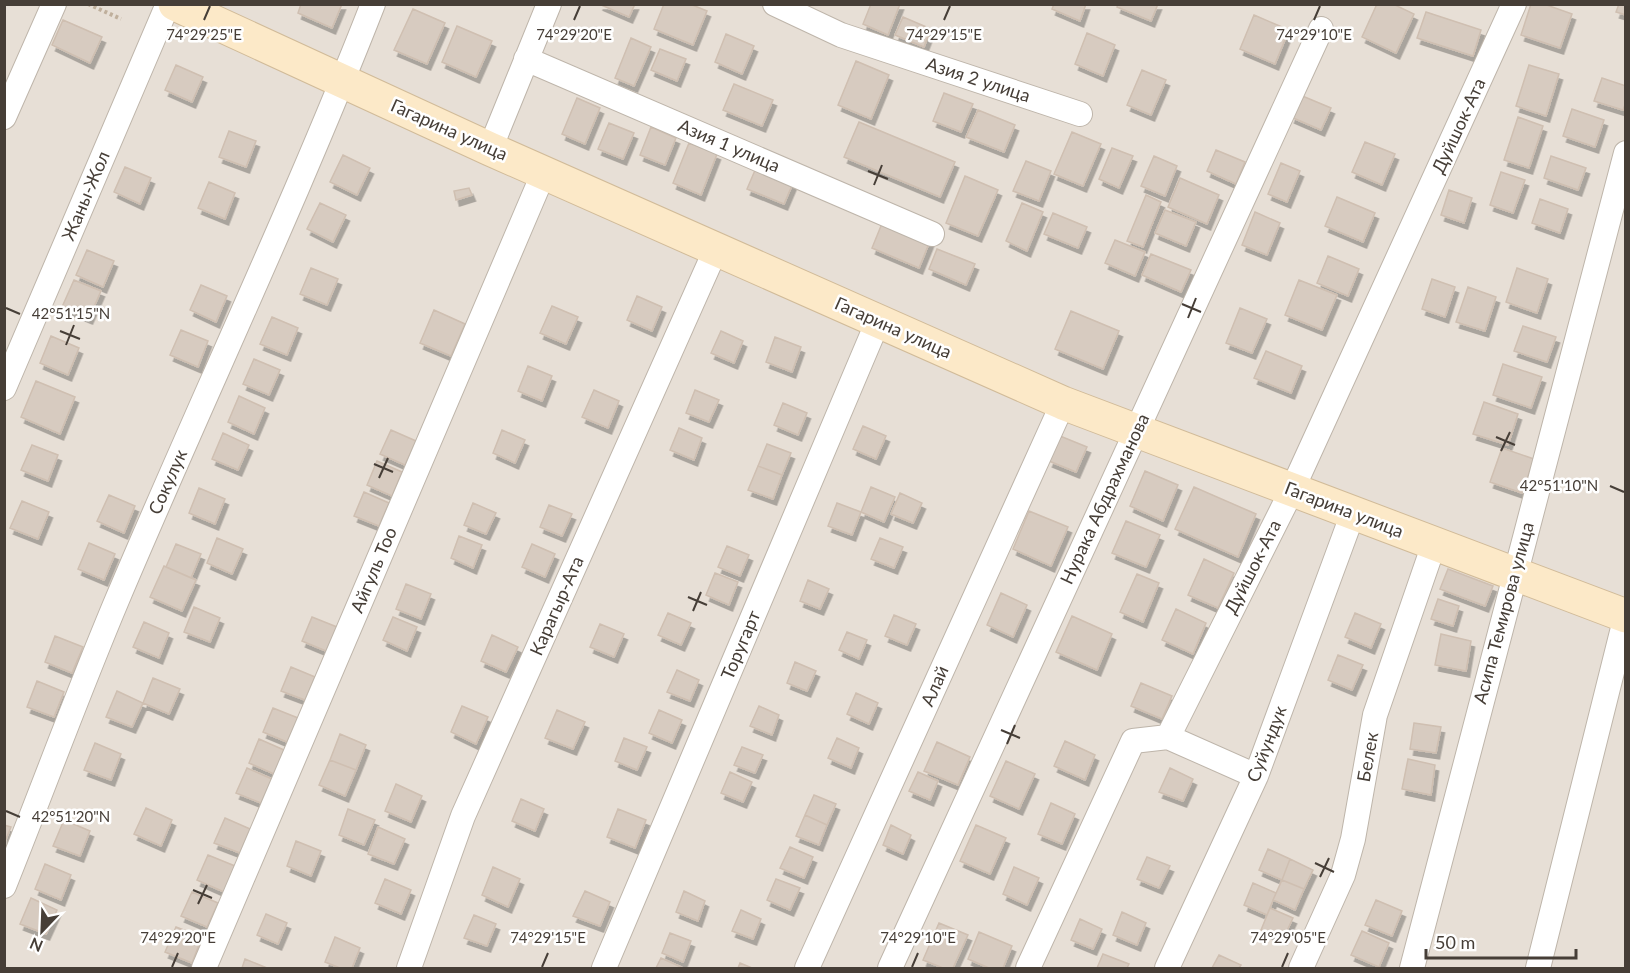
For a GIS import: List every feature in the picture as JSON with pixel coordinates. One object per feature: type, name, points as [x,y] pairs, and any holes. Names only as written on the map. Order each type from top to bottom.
[{"type":"main road","name":"Гагарина улица","points":[[176,4],[490,149],[1063,403],[1626,616]]},
{"type":"street","points":[[4,117],[54,4]]},
{"type":"street","name":"Жаны-Жол","points":[[4,388],[168,4]]},
{"type":"street","name":"Сокулук","points":[[4,886],[116,602],[342,82],[373,4]]},
{"type":"street","points":[[490,149],[549,4]]},
{"type":"street","name":"Азия 2 улица","points":[[775,4],[841,35],[1080,114]]},
{"type":"street","name":"Дуйшок-Ата","points":[[1168,737],[1292,490],[1514,4]]},
{"type":"street","name":"Нурака Абдрахманова","points":[[890,969],[1321,29]]},
{"type":"street","name":"Азия 1 улица","points":[[526,59],[933,234]]},
{"type":"street","name":"Асипа Темирова улица","points":[[1412,969],[1626,153]]},
{"type":"street","name":"Айгуль Тоо","points":[[204,969],[544,172]]},
{"type":"street","name":"Карагыр-Ата","points":[[409,969],[463,816],[716,249]]},
{"type":"street","name":"Торугарт","points":[[604,969],[878,321]]},
{"type":"street","name":"Алай","points":[[807,969],[1063,403]]},
{"type":"street","name":"Суйундук","points":[[1167,969],[1256,776],[1353,513]]},
{"type":"street","name":"Белек","points":[[1306,967],[1343,875],[1353,839],[1375,715],[1434,544]]},
{"type":"street","points":[[1538,969],[1626,616]]},
{"type":"street","points":[[1028,969],[1133,741],[1168,737],[1256,776]]},
{"type":"path","points":[[88,4],[121,19]]},
{"type":"shaded area","points":[[5,5],[1625,5],[1625,968],[5,968]]},
{"type":"building","points":[[301,4],[342,4],[332,28],[298,13]]},
{"type":"building","points":[[599,4],[635,4],[629,17]]},
{"type":"building","points":[[664,4],[690,4],[707,11],[693,45],[654,29]]},
{"type":"building","points":[[871,4],[900,4],[888,35],[863,24]]},
{"type":"building","points":[[1054,4],[1086,4],[1080,21],[1052,9]]},
{"type":"building","points":[[1118,4],[1158,4],[1151,21],[1117,7]]},
{"type":"building","points":[[1377,4],[1393,4],[1414,14],[1396,53],[1362,37]]},
{"type":"building","points":[[1531,4],[1544,4],[1572,14],[1560,48],[1521,35]]},
{"type":"building","points":[[1619,4],[1626,4],[1626,15],[1616,12]]},
{"type":"building","points":[[413,9],[445,23],[427,64],[394,50]]},
{"type":"building","points":[[1426,12],[1481,30],[1473,56],[1417,38]]},
{"type":"building","points":[[1254,15],[1289,30],[1275,64],[1240,49]]},
{"type":"building","points":[[903,17],[931,29],[924,47],[895,35]]},
{"type":"building","points":[[63,20],[102,37],[90,63],[52,45]]},
{"type":"building","points":[[457,26],[492,41],[476,77],[442,62]]},
{"type":"building","points":[[1087,33],[1115,45],[1103,76],[1075,64]]},
{"type":"building","points":[[726,34],[754,46],[742,74],[715,62]]},
{"type":"building","points":[[631,38],[651,47],[634,86],[615,78]]},
{"type":"building","points":[[660,49],[686,59],[677,81],[651,70]]},
{"type":"building","points":[[856,61],[889,75],[871,119],[838,105]]},
{"type":"building","points":[[176,65],[203,77],[192,102],[165,90]]},
{"type":"building","points":[[1529,65],[1559,74],[1546,116],[1516,106]]},
{"type":"building","points":[[1142,70],[1166,80],[1151,115],[1127,105]]},
{"type":"building","points":[[1602,78],[1626,86],[1626,102],[1623,110],[1594,101]]},
{"type":"building","points":[[734,84],[773,100],[762,126],[723,110]]},
{"type":"building","points":[[944,93],[973,104],[961,132],[933,121]]},
{"type":"building","points":[[1300,95],[1331,108],[1321,130],[1291,117]]},
{"type":"building","points":[[577,98],[600,108],[585,144],[562,134]]},
{"type":"building","points":[[1572,109],[1604,120],[1595,147],[1563,136]]},
{"type":"building","points":[[978,110],[1015,125],[1004,152],[966,137]]},
{"type":"building","points":[[1518,117],[1543,126],[1529,168],[1504,160]]},
{"type":"building","points":[[859,122],[955,162],[940,197],[844,157]]},
{"type":"building","points":[[609,123],[634,133],[623,159],[598,149]]},
{"type":"building","points":[[651,127],[676,138],[665,165],[640,155]]},
{"type":"building","points":[[229,131],[256,141],[246,167],[219,157]]},
{"type":"building","points":[[1072,132],[1101,144],[1083,186],[1054,174]]},
{"type":"building","points":[[1365,142],[1395,154],[1382,185],[1352,172]]},
{"type":"building","points":[[689,143],[717,154],[701,195],[673,183]]},
{"type":"building","points":[[1112,148],[1133,156],[1119,188],[1099,179]]},
{"type":"building","points":[[1216,150],[1245,162],[1236,184],[1207,171]]},
{"type":"building","points":[[343,155],[370,168],[357,195],[330,182]]},
{"type":"building","points":[[1154,156],[1177,166],[1165,196],[1141,186]]},
{"type":"building","points":[[1551,156],[1586,168],[1578,190],[1544,178]]},
{"type":"building","points":[[1026,161],[1051,171],[1039,201],[1013,191]]},
{"type":"building","points":[[1281,163],[1300,171],[1287,202],[1268,194]]},
{"type":"building","points":[[125,167],[151,178],[140,204],[114,192]]},
{"type":"building","points":[[756,168],[793,183],[784,204],[747,189]]},
{"type":"building","points":[[1501,172],[1525,180],[1513,213],[1490,205]]},
{"type":"building","points":[[965,176],[998,190],[978,236],[946,223]]},
{"type":"building","points":[[1180,178],[1219,195],[1207,224],[1168,207]]},
{"type":"building","points":[[209,182],[235,193],[225,219],[198,208]]},
{"type":"building","points":[[469,188],[472,195],[456,200],[454,191]]},
{"type":"building","points":[[1449,190],[1472,198],[1464,223],[1441,215]]},
{"type":"building","points":[[1146,195],[1161,202],[1143,247],[1127,241]]},
{"type":"building","points":[[1337,197],[1375,213],[1363,242],[1325,226]]},
{"type":"building","points":[[1540,199],[1568,209],[1560,233],[1532,223]]},
{"type":"building","points":[[320,203],[346,215],[333,242],[307,229]]},
{"type":"building","points":[[1022,203],[1043,212],[1027,251],[1006,241]]},
{"type":"building","points":[[1165,210],[1196,222],[1186,246],[1155,233]]},
{"type":"building","points":[[1255,212],[1280,223],[1267,255],[1242,245]]},
{"type":"building","points":[[1053,213],[1087,227],[1078,248],[1044,234]]},
{"type":"building","points":[[883,221],[930,241],[919,268],[872,248]]},
{"type":"building","points":[[1115,240],[1145,252],[1135,276],[1105,263]]},
{"type":"building","points":[[937,249],[975,264],[966,285],[929,269]]},
{"type":"building","points":[[87,250],[114,261],[103,287],[76,275]]},
{"type":"building","points":[[1151,254],[1191,270],[1181,292],[1142,275]]},
{"type":"building","points":[[1328,256],[1359,269],[1348,296],[1317,283]]},
{"type":"building","points":[[311,268],[338,279],[327,305],[300,294]]},
{"type":"building","points":[[1517,268],[1548,279],[1537,313],[1506,302]]},
{"type":"building","points":[[1432,279],[1455,287],[1445,317],[1422,309]]},
{"type":"building","points":[[74,280],[101,291],[89,318],[62,307]]},
{"type":"building","points":[[1299,280],[1337,295],[1322,330],[1285,315]]},
{"type":"building","points":[[201,285],[227,296],[216,322],[190,310]]},
{"type":"building","points":[[1468,287],[1496,297],[1485,331],[1456,322]]},
{"type":"building","points":[[637,296],[662,307],[652,331],[627,320]]},
{"type":"building","points":[[552,306],[578,317],[566,344],[540,333]]},
{"type":"building","points":[[1240,308],[1267,319],[1252,353],[1226,343]]},
{"type":"building","points":[[434,310],[465,324],[451,356],[420,343]]},
{"type":"building","points":[[1071,311],[1119,331],[1103,369],[1055,349]]},
{"type":"building","points":[[272,317],[298,328],[287,355],[260,344]]},
{"type":"building","points":[[1523,326],[1556,337],[1547,362],[1514,351]]},
{"type":"building","points":[[181,330],[208,341],[198,367],[170,355]]},
{"type":"building","points":[[721,331],[743,341],[734,363],[711,353]]},
{"type":"building","points":[[51,336],[79,348],[68,375],[40,363]]},
{"type":"building","points":[[775,337],[801,347],[792,372],[766,362]]},
{"type":"building","points":[[1266,351],[1302,366],[1291,393],[1254,378]]},
{"type":"building","points":[[254,359],[280,370],[269,395],[243,384]]},
{"type":"building","points":[[1503,364],[1542,377],[1531,408],[1493,395]]},
{"type":"building","points":[[528,366],[552,376],[542,401],[518,391]]},
{"type":"building","points":[[36,381],[75,397],[60,434],[21,417]]},
{"type":"building","points":[[594,390],[619,401],[608,428],[582,417]]},
{"type":"building","points":[[695,390],[719,400],[709,422],[686,413]]},
{"type":"building","points":[[239,396],[265,408],[254,434],[228,422]]},
{"type":"building","points":[[1484,402],[1518,414],[1508,445],[1473,434]]},
{"type":"building","points":[[783,403],[807,413],[798,435],[774,425]]},
{"type":"building","points":[[863,426],[886,436],[876,459],[853,449]]},
{"type":"building","points":[[679,428],[702,438],[694,460],[670,450]]},
{"type":"building","points":[[391,430],[416,441],[405,465],[380,454]]},
{"type":"building","points":[[502,430],[525,440],[515,463],[493,453]]},
{"type":"building","points":[[223,433],[249,445],[238,470],[212,459]]},
{"type":"building","points":[[1060,436],[1087,447],[1076,472],[1049,461]]},
{"type":"building","points":[[767,444],[791,453],[782,475],[758,466]]},
{"type":"building","points":[[32,445],[58,455],[48,481],[21,470]]},
{"type":"building","points":[[1502,448],[1534,459],[1522,493],[1490,482]]},
{"type":"building","points":[[377,461],[402,472],[392,496],[367,485]]},
{"type":"building","points":[[758,466],[782,475],[773,499],[748,490]]},
{"type":"building","points":[[1145,471],[1178,485],[1163,521],[1130,506]]},
{"type":"building","points":[[871,487],[895,497],[884,522],[861,512]]},
{"type":"building","points":[[1194,487],[1256,514],[1238,557],[1175,529]]},
{"type":"building","points":[[199,488],[225,499],[215,524],[189,513]]},
{"type":"building","points":[[364,492],[389,503],[379,526],[354,516]]},
{"type":"building","points":[[900,493],[922,503],[913,523],[891,514]]},
{"type":"building","points":[[109,495],[135,506],[124,533],[97,521]]},
{"type":"building","points":[[22,501],[49,512],[38,539],[10,528]]},
{"type":"building","points":[[473,503],[496,513],[486,534],[464,525]]},
{"type":"building","points":[[837,503],[861,512],[852,535],[828,526]]},
{"type":"building","points":[[549,505],[572,514],[562,536],[540,527]]},
{"type":"building","points":[[1029,511],[1068,527],[1051,566],[1013,549]]},
{"type":"building","points":[[1126,521],[1160,535],[1146,567],[1112,553]]},
{"type":"building","points":[[459,536],[482,545],[473,568],[451,558]]},
{"type":"building","points":[[217,538],[243,549],[232,574],[207,563]]},
{"type":"building","points":[[880,538],[903,547],[894,568],[871,559]]},
{"type":"building","points":[[89,543],[115,554],[104,580],[78,569]]},
{"type":"building","points":[[176,544],[201,554],[191,578],[166,567]]},
{"type":"building","points":[[532,544],[555,554],[545,577],[522,567]]},
{"type":"building","points":[[727,546],[749,555],[740,576],[718,567]]},
{"type":"building","points":[[1204,559],[1234,573],[1218,608],[1188,595]]},
{"type":"building","points":[[164,566],[196,580],[182,611],[150,597]]},
{"type":"building","points":[[1448,569],[1493,586],[1485,606],[1440,589]]},
{"type":"building","points":[[715,573],[738,582],[729,605],[706,595]]},
{"type":"building","points":[[1137,574],[1159,583],[1143,622],[1120,612]]},
{"type":"building","points":[[808,580],[829,589],[820,609],[800,601]]},
{"type":"building","points":[[406,584],[431,594],[421,619],[396,609]]},
{"type":"building","points":[[1001,593],[1027,605],[1013,637],[987,625]]},
{"type":"building","points":[[1438,599],[1459,606],[1453,626],[1431,619]]},
{"type":"building","points":[[194,607],[220,618],[210,642],[184,632]]},
{"type":"building","points":[[1176,609],[1206,623],[1193,654],[1162,640]]},
{"type":"building","points":[[668,613],[691,623],[681,645],[658,635]]},
{"type":"building","points":[[1355,613],[1381,624],[1371,648],[1345,637]]},
{"type":"building","points":[[894,615],[916,624],[907,645],[885,636]]},
{"type":"building","points":[[1072,616],[1112,634],[1097,670],[1056,652]]},
{"type":"building","points":[[312,617],[337,627],[326,651],[302,641]]},
{"type":"building","points":[[393,617],[417,627],[407,651],[383,640]]},
{"type":"building","points":[[144,622],[169,633],[159,658],[133,647]]},
{"type":"building","points":[[600,624],[624,634],[614,657],[590,647]]},
{"type":"building","points":[[847,632],[867,640],[859,659],[839,650]]},
{"type":"building","points":[[1441,634],[1471,641],[1466,671],[1435,665]]},
{"type":"building","points":[[492,635],[518,647],[506,672],[481,661]]},
{"type":"building","points":[[55,636],[83,647],[72,673],[45,662]]},
{"type":"building","points":[[1338,655],[1363,665],[1352,690],[1328,680]]},
{"type":"building","points":[[795,662],[816,671],[807,691],[787,683]]},
{"type":"building","points":[[291,667],[315,677],[305,700],[281,691]]},
{"type":"building","points":[[677,670],[699,680],[690,701],[667,692]]},
{"type":"building","points":[[153,678],[180,689],[169,714],[143,703]]},
{"type":"building","points":[[37,681],[64,692],[54,717],[27,707]]},
{"type":"building","points":[[1141,683],[1172,696],[1162,719],[1131,706]]},
{"type":"building","points":[[117,691],[143,703],[132,727],[106,717]]},
{"type":"building","points":[[856,693],[878,703],[869,724],[847,714]]},
{"type":"building","points":[[462,706],[488,717],[476,744],[451,732]]},
{"type":"building","points":[[759,706],[779,715],[772,735],[750,726]]},
{"type":"building","points":[[273,708],[298,718],[287,742],[263,732]]},
{"type":"building","points":[[557,710],[585,722],[573,749],[545,738]]},
{"type":"building","points":[[659,710],[682,720],[672,743],[649,733]]},
{"type":"building","points":[[1414,723],[1441,727],[1436,753],[1410,749]]},
{"type":"building","points":[[340,734],[366,745],[356,770],[330,760]]},
{"type":"building","points":[[624,738],[647,747],[637,770],[615,761]]},
{"type":"building","points":[[837,738],[859,748],[851,768],[828,758]]},
{"type":"building","points":[[259,739],[284,750],[274,774],[249,763]]},
{"type":"building","points":[[1065,741],[1095,755],[1085,780],[1054,766]]},
{"type":"building","points":[[937,742],[970,757],[958,785],[924,771]]},
{"type":"building","points":[[95,743],[121,754],[111,780],[84,770]]},
{"type":"building","points":[[742,747],[763,755],[755,773],[734,765]]},
{"type":"building","points":[[1408,759],[1435,765],[1431,795],[1402,789]]},
{"type":"building","points":[[330,760],[356,770],[345,796],[319,785]]},
{"type":"building","points":[[1006,761],[1035,774],[1019,809],[990,796]]},
{"type":"building","points":[[247,768],[272,779],[261,803],[236,793]]},
{"type":"building","points":[[1170,768],[1193,779],[1183,801],[1159,792]]},
{"type":"building","points":[[730,772],[752,782],[743,802],[721,793]]},
{"type":"building","points":[[918,772],[938,781],[930,800],[909,791]]},
{"type":"building","points":[[396,784],[422,796],[411,822],[385,811]]},
{"type":"building","points":[[814,795],[836,804],[827,825],[805,815]]},
{"type":"building","points":[[521,799],[544,809],[535,831],[512,821]]},
{"type":"building","points":[[1051,803],[1075,814],[1062,844],[1038,834]]},
{"type":"building","points":[[146,808],[172,820],[161,846],[134,834]]},
{"type":"building","points":[[348,809],[375,820],[364,845],[339,835]]},
{"type":"building","points":[[618,809],[646,820],[635,848],[607,837]]},
{"type":"building","points":[[805,815],[827,825],[819,845],[796,836]]},
{"type":"building","points":[[225,818],[250,829],[240,853],[214,843]]},
{"type":"building","points":[[64,820],[90,831],[80,856],[53,846]]},
{"type":"building","points":[[4,825],[11,827],[4,844]]},
{"type":"building","points":[[891,825],[911,835],[903,854],[883,845]]},
{"type":"building","points":[[976,825],[1006,838],[990,874],[960,861]]},
{"type":"building","points":[[378,827],[405,839],[394,864],[368,854]]},
{"type":"building","points":[[296,841],[321,851],[311,876],[287,866]]},
{"type":"building","points":[[790,847],[813,857],[804,878],[780,868]]},
{"type":"building","points":[[1268,849],[1290,859],[1282,880],[1259,870]]},
{"type":"building","points":[[208,855],[235,866],[224,892],[197,880]]},
{"type":"building","points":[[1147,857],[1170,866],[1159,888],[1137,879]]},
{"type":"building","points":[[1290,859],[1313,870],[1304,889],[1282,880]]},
{"type":"building","points":[[45,864],[71,875],[61,900],[35,889]]},
{"type":"building","points":[[493,867],[520,879],[508,907],[482,895]]},
{"type":"building","points":[[1014,867],[1039,878],[1027,905],[1003,894]]},
{"type":"building","points":[[385,879],[411,890],[401,914],[375,903]]},
{"type":"building","points":[[776,879],[800,888],[790,910],[767,900]]},
{"type":"building","points":[[1282,880],[1304,889],[1295,910],[1273,900]]},
{"type":"building","points":[[1253,883],[1276,893],[1267,915],[1244,905]]},
{"type":"building","points":[[585,891],[610,902],[600,926],[573,916]]},
{"type":"building","points":[[684,891],[705,901],[698,921],[676,912]]},
{"type":"building","points":[[192,892],[218,903],[207,927],[181,916]]},
{"type":"building","points":[[31,898],[57,910],[46,934],[20,924]]},
{"type":"building","points":[[1376,900],[1402,911],[1392,936],[1365,925]]},
{"type":"building","points":[[1270,908],[1293,918],[1283,939],[1261,930]]},
{"type":"building","points":[[741,910],[761,919],[753,939],[732,931]]},
{"type":"building","points":[[1122,912],[1146,923],[1137,945],[1113,935]]},
{"type":"building","points":[[266,914],[287,923],[278,944],[257,935]]},
{"type":"building","points":[[474,915],[496,924],[487,946],[464,938]]},
{"type":"building","points":[[1080,919],[1102,929],[1093,949],[1071,940]]},
{"type":"building","points":[[939,923],[968,935],[953,968],[943,968],[923,960]]},
{"type":"building","points":[[176,927],[202,937],[192,963],[165,952]]},
{"type":"building","points":[[1362,931],[1389,943],[1379,967],[1351,955]]},
{"type":"building","points":[[979,932],[1012,946],[1003,968],[989,968],[968,959]]},
{"type":"building","points":[[670,933],[691,941],[683,962],[662,953]]},
{"type":"building","points":[[335,937],[360,948],[352,968],[340,968],[325,962]]},
{"type":"building","points":[[1103,954],[1129,964],[1127,968],[1097,968]]},
{"type":"building","points":[[1219,955],[1241,965],[1239,968],[1212,968]]},
{"type":"building","points":[[661,958],[681,967],[656,968]]},
{"type":"building","points":[[245,959],[267,968],[242,968]]},
{"type":"building","points":[[740,963],[752,968],[738,968]]}]
